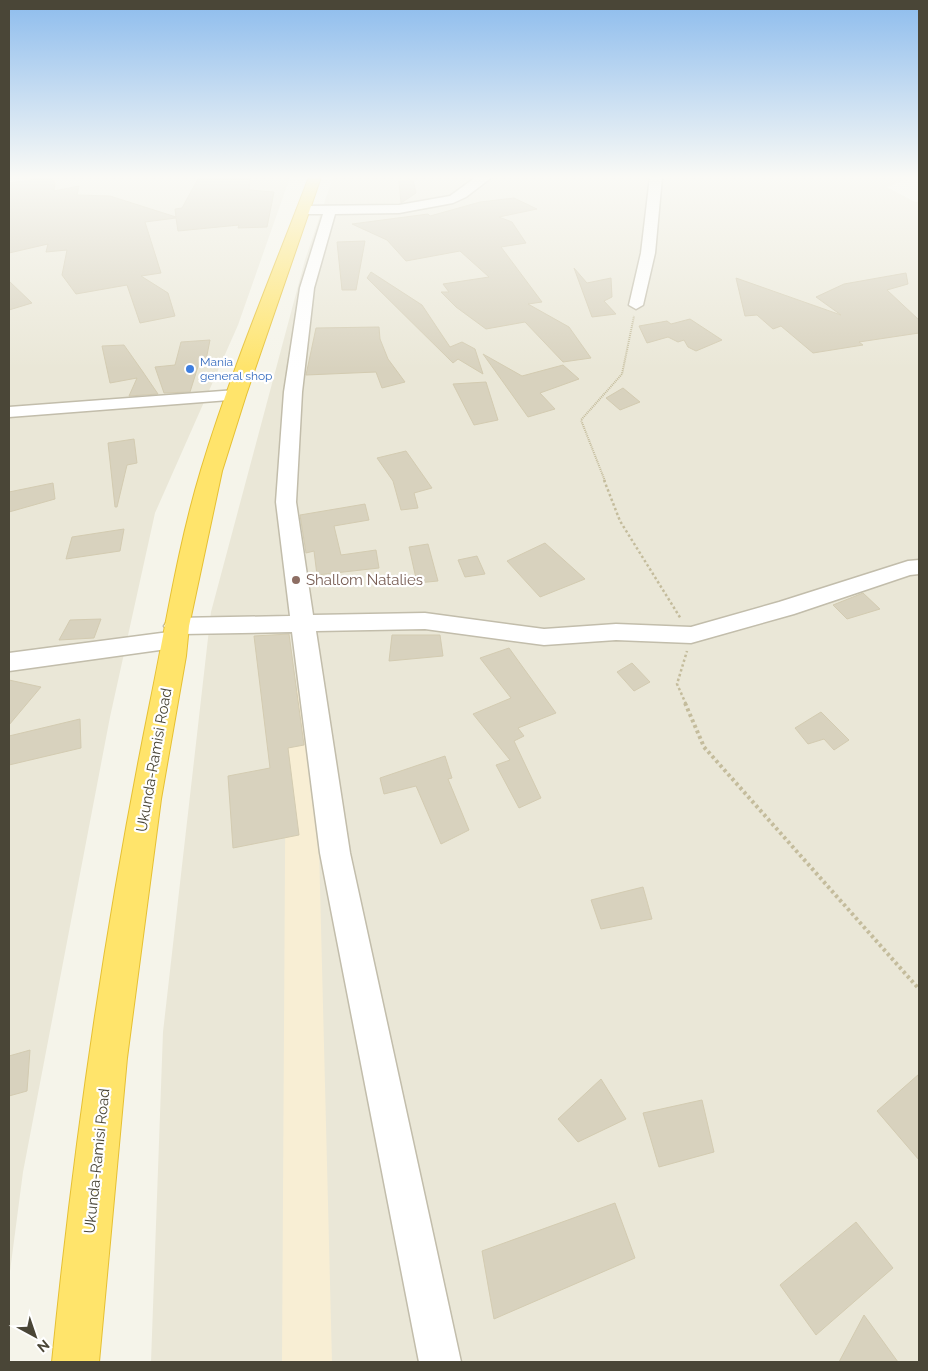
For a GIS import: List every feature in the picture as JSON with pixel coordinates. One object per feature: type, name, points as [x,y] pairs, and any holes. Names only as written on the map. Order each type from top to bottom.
[{"type":"highway","name":"Ukunda-Ramisi Road","points":[[75,1362],[108,1058],[146,799],[175,633],[211,471],[236,395],[303,241]]},
{"type":"street","points":[[312,241],[293,392],[286,502],[335,853],[440,1362]]},
{"type":"street","points":[[636,305],[649,241]]},
{"type":"street","points":[[9,412],[236,395]]},
{"type":"street","points":[[9,662],[175,633],[303,623],[425,621],[544,638],[616,632],[692,635],[786,608],[908,568],[919,567]]},
{"type":"path","points":[[636,305],[622,374],[581,420],[620,521],[692,635],[677,684],[704,748],[919,990]]},
{"type":"shaded area","points":[[9,241],[268,241],[238,325],[155,513],[110,717],[23,1172],[9,1279]]},
{"type":"shaded area","points":[[311,241],[919,241],[919,1362],[151,1362],[163,1032],[211,612]]},
{"type":"shaded area","points":[[315,689],[332,1362],[282,1362],[286,692]]},
{"type":"building","points":[[9,241],[151,241],[161,273],[141,276],[168,293],[175,316],[140,323],[127,285],[76,294],[62,275],[67,250],[46,252],[48,244],[9,253]]},
{"type":"building","points":[[365,241],[356,290],[342,290],[337,242]]},
{"type":"building","points":[[388,241],[525,241],[526,243],[501,247],[542,302],[528,304],[569,327],[591,358],[563,362],[525,322],[486,329],[456,307],[441,292],[449,292],[443,284],[489,277],[460,251],[406,261]]},
{"type":"building","points":[[574,268],[587,283],[611,278],[612,297],[604,301],[616,314],[592,317]]},
{"type":"building","points":[[371,272],[422,305],[450,347],[462,342],[475,349],[483,374],[458,359],[453,363],[367,278]]},
{"type":"building","points":[[906,273],[908,284],[887,290],[919,320],[919,333],[859,342],[863,345],[813,353],[781,326],[773,329],[757,315],[745,316],[736,278],[841,315],[816,297],[844,284]]},
{"type":"building","points":[[9,281],[32,303],[9,310]]},
{"type":"building","points":[[690,319],[722,340],[696,351],[688,347],[684,340],[678,342],[668,337],[647,343],[639,326],[667,321],[671,324]]},
{"type":"building","points":[[379,327],[380,339],[388,359],[405,382],[382,388],[376,372],[306,375],[316,328]]},
{"type":"building","points":[[210,340],[206,360],[200,360],[190,392],[164,393],[155,367],[175,365],[181,342]]},
{"type":"building","points":[[124,345],[158,394],[129,396],[137,378],[110,383],[102,346]]},
{"type":"building","points":[[483,354],[522,376],[563,365],[579,379],[540,393],[555,409],[528,417]]},
{"type":"building","points":[[486,382],[498,420],[474,425],[453,384]]},
{"type":"building","points":[[623,388],[640,402],[620,410],[606,398]]},
{"type":"building","points":[[134,439],[137,463],[127,465],[117,507],[115,507],[108,443]]},
{"type":"building","points":[[406,451],[432,488],[414,493],[418,508],[401,510],[393,481],[377,458]]},
{"type":"building","points":[[53,483],[55,499],[9,512],[9,492]]},
{"type":"building","points":[[365,504],[369,520],[334,526],[341,555],[376,550],[379,568],[317,575],[314,551],[306,553],[300,515]]},
{"type":"building","points":[[124,529],[120,551],[66,559],[72,537]]},
{"type":"building","points":[[545,543],[585,579],[540,597],[507,561]]},
{"type":"building","points":[[428,544],[438,581],[417,583],[409,547]]},
{"type":"building","points":[[477,556],[485,574],[465,577],[458,560]]},
{"type":"building","points":[[863,593],[880,609],[847,619],[833,605]]},
{"type":"building","points":[[101,619],[94,638],[59,640],[70,620]]},
{"type":"building","points":[[289,634],[304,745],[288,748],[299,835],[233,848],[228,776],[270,768],[254,636]]},
{"type":"building","points":[[392,635],[440,635],[443,656],[389,661]]},
{"type":"building","points":[[509,648],[556,713],[518,728],[524,736],[514,741],[541,798],[519,808],[496,765],[510,760],[473,714],[511,698],[480,658]]},
{"type":"building","points":[[632,663],[650,682],[634,691],[617,672]]},
{"type":"building","points":[[9,680],[41,687],[9,725]]},
{"type":"building","points":[[821,712],[849,740],[834,750],[824,739],[808,744],[795,728]]},
{"type":"building","points":[[80,719],[81,748],[9,765],[9,736]]},
{"type":"building","points":[[445,756],[452,778],[448,779],[469,830],[441,844],[416,786],[384,794],[380,778]]},
{"type":"building","points":[[643,887],[652,919],[601,929],[591,900]]},
{"type":"building","points":[[30,1050],[27,1091],[9,1096],[9,1056]]},
{"type":"building","points":[[919,1074],[919,1160],[877,1111]]},
{"type":"building","points":[[601,1079],[626,1119],[578,1142],[558,1119]]},
{"type":"building","points":[[702,1100],[714,1152],[659,1167],[643,1113]]},
{"type":"building","points":[[615,1203],[635,1258],[494,1319],[482,1251]]},
{"type":"building","points":[[856,1222],[893,1268],[816,1335],[780,1285]]},
{"type":"building","points":[[864,1315],[898,1362],[839,1362]]},
{"type":"place","name":"Mania general shop","points":[[190,369]]},
{"type":"place","name":"Shallom Natalies","points":[[296,580]]}]
